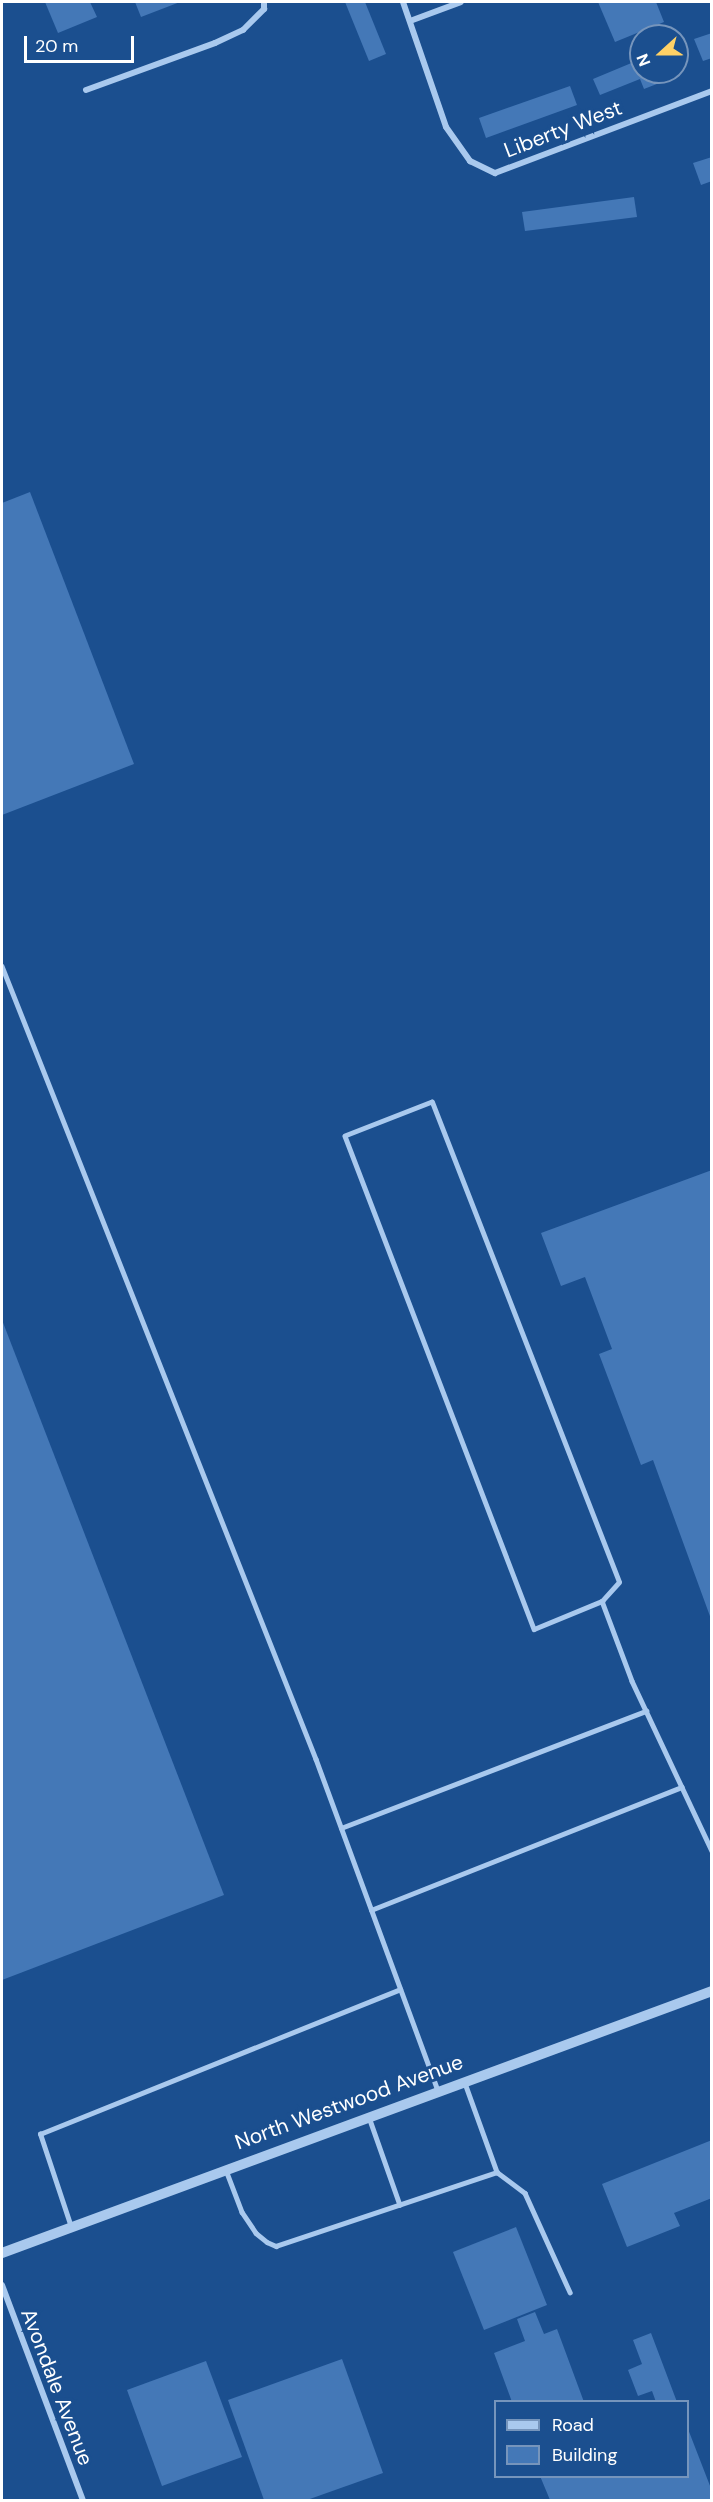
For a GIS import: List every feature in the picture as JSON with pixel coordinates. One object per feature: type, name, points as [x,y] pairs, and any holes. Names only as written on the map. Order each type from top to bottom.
[{"type":"street","points":[[86,90],[215,43],[243,30],[264,9],[264,2]]},
{"type":"street","name":"Liberty West","points":[[403,2],[446,127],[470,161],[495,173],[711,91]]},
{"type":"street","points":[[410,21],[461,2]]},
{"type":"street","name":"North Westwood Avenue","points":[[2,2253],[464,2080],[711,1991]]},
{"type":"street","name":"Avondale Avenue","points":[[2,2285],[83,2500]]},
{"type":"lane","points":[[2,966],[342,1828],[438,2090]]},
{"type":"lane","points":[[432,1102],[619,1582],[602,1601],[534,1629],[345,1136],[432,1102]]},
{"type":"lane","points":[[602,1601],[646,1711],[711,1851]]},
{"type":"lane","points":[[342,1828],[646,1711]]},
{"type":"lane","points":[[371,1910],[681,1786]]},
{"type":"lane","points":[[71,2227],[40,2134],[400,1989]]},
{"type":"lane","points":[[464,2080],[497,2172],[525,2193],[570,2292]]},
{"type":"lane","points":[[369,2116],[400,2205]]},
{"type":"lane","points":[[226,2169],[242,2212],[256,2233],[276,2246],[497,2172]]},
{"type":"building","points":[[45,2],[90,2],[97,17],[58,33]]},
{"type":"building","points":[[135,2],[180,2],[141,17]]},
{"type":"building","points":[[345,2],[365,2],[386,54],[369,61]]},
{"type":"building","points":[[598,2],[656,2],[664,22],[629,24],[629,36],[615,42]]},
{"type":"building","points":[[712,33],[712,58],[703,61],[694,39]]},
{"type":"building","points":[[629,64],[629,83],[600,95],[593,79]]},
{"type":"building","points":[[642,84],[657,84],[644,89]]},
{"type":"building","points":[[570,86],[577,105],[486,138],[479,118]]},
{"type":"building","points":[[712,157],[712,181],[701,185],[693,163]]},
{"type":"building","points":[[634,197],[637,217],[525,231],[522,212]]},
{"type":"building","points":[[30,492],[134,764],[2,815],[2,503]]},
{"type":"building","points":[[712,1170],[711,1619],[653,1460],[641,1465],[599,1354],[612,1349],[585,1277],[561,1286],[541,1233]]},
{"type":"building","points":[[2,1320],[224,1895],[2,1980]]},
{"type":"building","points":[[712,2140],[712,2198],[674,2213],[680,2226],[627,2247],[602,2184]]},
{"type":"building","points":[[516,2227],[547,2305],[484,2330],[453,2252]]},
{"type":"building","points":[[535,2312],[544,2334],[557,2329],[583,2400],[511,2400],[494,2353],[525,2341],[517,2319]]},
{"type":"building","points":[[651,2333],[676,2400],[655,2400],[652,2391],[638,2396],[628,2370],[642,2364],[633,2340]]},
{"type":"building","points":[[342,2359],[383,2473],[307,2500],[264,2500],[228,2400]]},
{"type":"building","points":[[206,2361],[242,2457],[162,2486],[127,2390]]},
{"type":"building","points":[[689,2432],[712,2491],[712,2500],[550,2500],[541,2478],[689,2478]]}]
